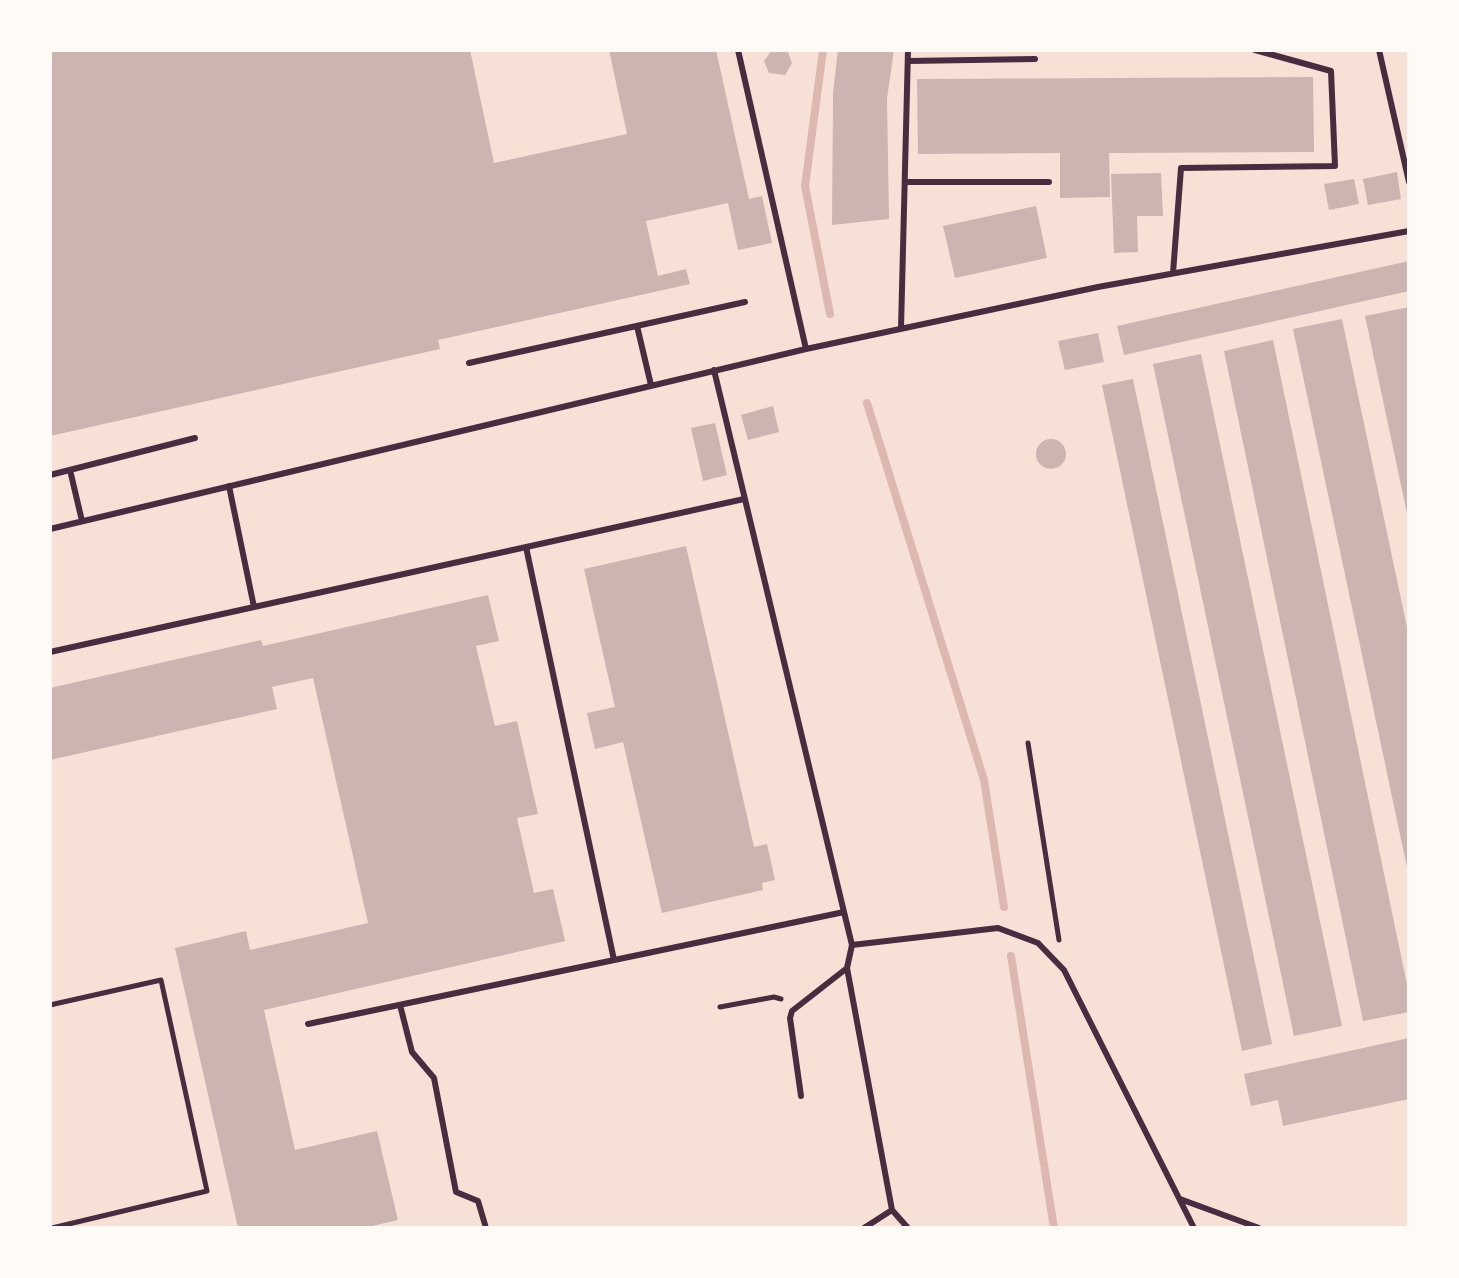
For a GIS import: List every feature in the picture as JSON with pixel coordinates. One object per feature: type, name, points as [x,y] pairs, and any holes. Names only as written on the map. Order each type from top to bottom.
[{"type":"lane","points":[[738,50],[806,349]]},
{"type":"lane","points":[[901,328],[908,50]]},
{"type":"lane","points":[[1173,273],[1181,168],[1335,166],[1331,71],[1255,50]]},
{"type":"lane","points":[[1379,50],[1409,182]]},
{"type":"lane","points":[[908,61],[1035,59]]},
{"type":"lane","points":[[905,182],[1049,182]]},
{"type":"lane","points":[[50,529],[901,328],[1173,273],[1409,231]]},
{"type":"lane","points":[[469,363],[745,302]]},
{"type":"lane","points":[[637,326],[651,385]]},
{"type":"lane","points":[[714,370],[852,945],[847,968],[892,1210],[908,1228]]},
{"type":"lane","points":[[50,475],[195,438]]},
{"type":"lane","points":[[70,470],[82,521]]},
{"type":"lane","points":[[229,486],[254,607]]},
{"type":"lane","points":[[50,652],[744,499]]},
{"type":"lane","points":[[526,547],[614,960]]},
{"type":"lane","points":[[308,1024],[844,912]]},
{"type":"lane","points":[[852,945],[998,928],[1038,943],[1064,970],[1194,1228]]},
{"type":"lane","points":[[801,1096],[790,1018],[797,1004],[847,968]]},
{"type":"lane","points":[[400,1005],[412,1052],[434,1078],[456,1192],[478,1201],[486,1228]]},
{"type":"lane","points":[[1179,1198],[1259,1228]]},
{"type":"lane","points":[[864,1228],[892,1210]]},
{"type":"path","points":[[1028,743],[1064,970]]},
{"type":"path","points":[[50,1005],[161,980],[207,1191],[52,1228]]},
{"type":"path","points":[[720,1007],[774,997],[797,1004]]},
{"type":"building","points":[[50,50],[470,50],[494,163],[627,134],[609,50],[716,50],[749,199],[762,196],[772,243],[738,250],[728,203],[646,221],[658,276],[686,269],[690,284],[438,340],[440,349],[50,436]]},
{"type":"building","points":[[772,50],[788,52],[792,63],[785,75],[769,73],[764,61]]},
{"type":"building","points":[[838,50],[894,50],[887,98],[889,219],[832,225],[833,93]]},
{"type":"building","points":[[1313,77],[1314,152],[1109,153],[1110,197],[1060,198],[1060,153],[918,154],[917,79]]},
{"type":"building","points":[[1397,172],[1401,199],[1368,205],[1363,179]]},
{"type":"building","points":[[1161,173],[1163,216],[1137,216],[1138,252],[1114,253],[1111,174]]},
{"type":"building","points":[[1354,179],[1359,204],[1329,210],[1324,184]]},
{"type":"building","points":[[1036,206],[1047,258],[955,278],[943,226]]},
{"type":"building","points":[[1409,261],[1409,291],[1124,355],[1117,326]]},
{"type":"building","points":[[1409,307],[1409,518],[1408,518],[1365,316]]},
{"type":"building","points":[[1342,319],[1409,637],[1409,877],[1293,329]]},
{"type":"building","points":[[1098,333],[1104,362],[1065,370],[1058,341]]},
{"type":"building","points":[[1273,340],[1409,994],[1409,1012],[1363,1021],[1224,351]]},
{"type":"building","points":[[1201,354],[1342,1026],[1294,1036],[1153,364]]},
{"type":"building","points":[[1133,379],[1272,1044],[1242,1051],[1102,385]]},
{"type":"building","points":[[773,406],[779,432],[748,440],[741,415]]},
{"type":"building","points":[[715,423],[727,475],[703,481],[691,428]]},
{"type":"building","points":[[1051,439],[1057,440],[1065,448],[1065,460],[1057,468],[1051,469],[1045,468],[1037,460],[1036,454],[1037,448],[1045,440]]},
{"type":"building","points":[[686,546],[754,847],[767,844],[775,880],[762,883],[763,890],[662,913],[623,742],[595,749],[587,713],[615,707],[584,569]]},
{"type":"building","points":[[488,595],[499,641],[476,646],[495,726],[517,721],[538,814],[517,818],[534,893],[553,889],[565,941],[264,1010],[295,1150],[377,1131],[398,1220],[364,1228],[238,1228],[175,948],[246,931],[250,950],[368,923],[313,678],[272,687],[277,709],[50,760],[50,688],[261,640],[263,646]]},
{"type":"building","points":[[1409,1038],[1409,1099],[1283,1126],[1278,1100],[1251,1106],[1244,1074]]},
{"type":"waterway","points":[[823,50],[805,186],[830,314]]},
{"type":"waterway","points":[[867,403],[984,780],[1004,907]]},
{"type":"waterway","points":[[1011,956],[1054,1228]]}]
